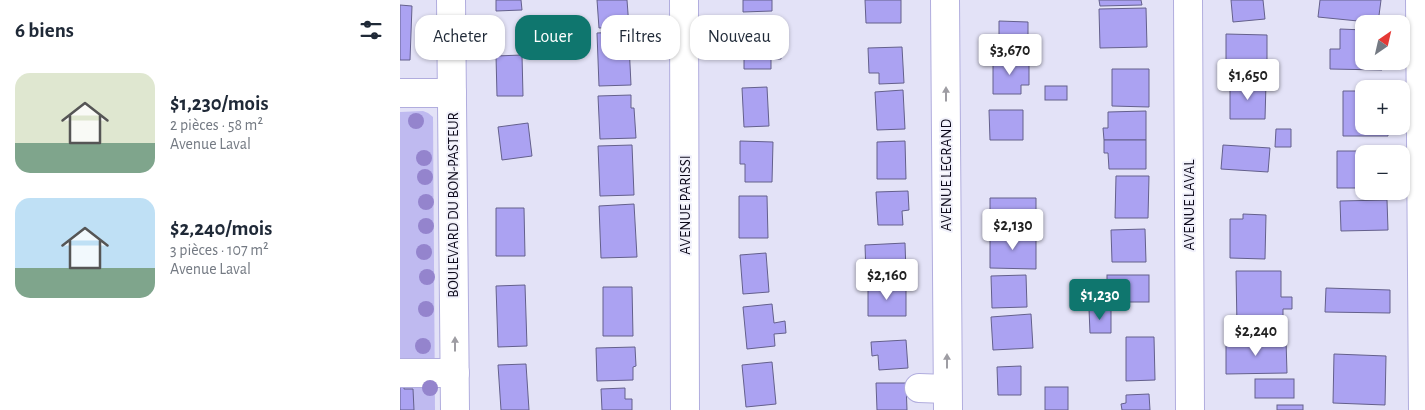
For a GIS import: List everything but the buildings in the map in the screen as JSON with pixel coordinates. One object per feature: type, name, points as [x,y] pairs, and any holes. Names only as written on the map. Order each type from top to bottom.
[{"type":"street","name":"BOULEVARD DU BON-PASTEUR","points":[[451,0],[455,410]]},
{"type":"street","name":"AVENUE PARISSI","points":[[684,0],[685,410]]},
{"type":"street","name":"AVENUE LEGRAND","points":[[945,0],[948,399]]},
{"type":"street","name":"AVENUE LAVAL","points":[[1188,0],[1190,410]]},
{"type":"street","points":[[1420,0],[1422,410]]},
{"type":"street","points":[[400,93],[452,93]]},
{"type":"street","points":[[400,373],[455,373]]},
{"type":"street","points":[[919,388],[948,399]]},
{"type":"shaded area","points":[[423,111],[433,117],[435,410],[400,410],[400,112]]}]
